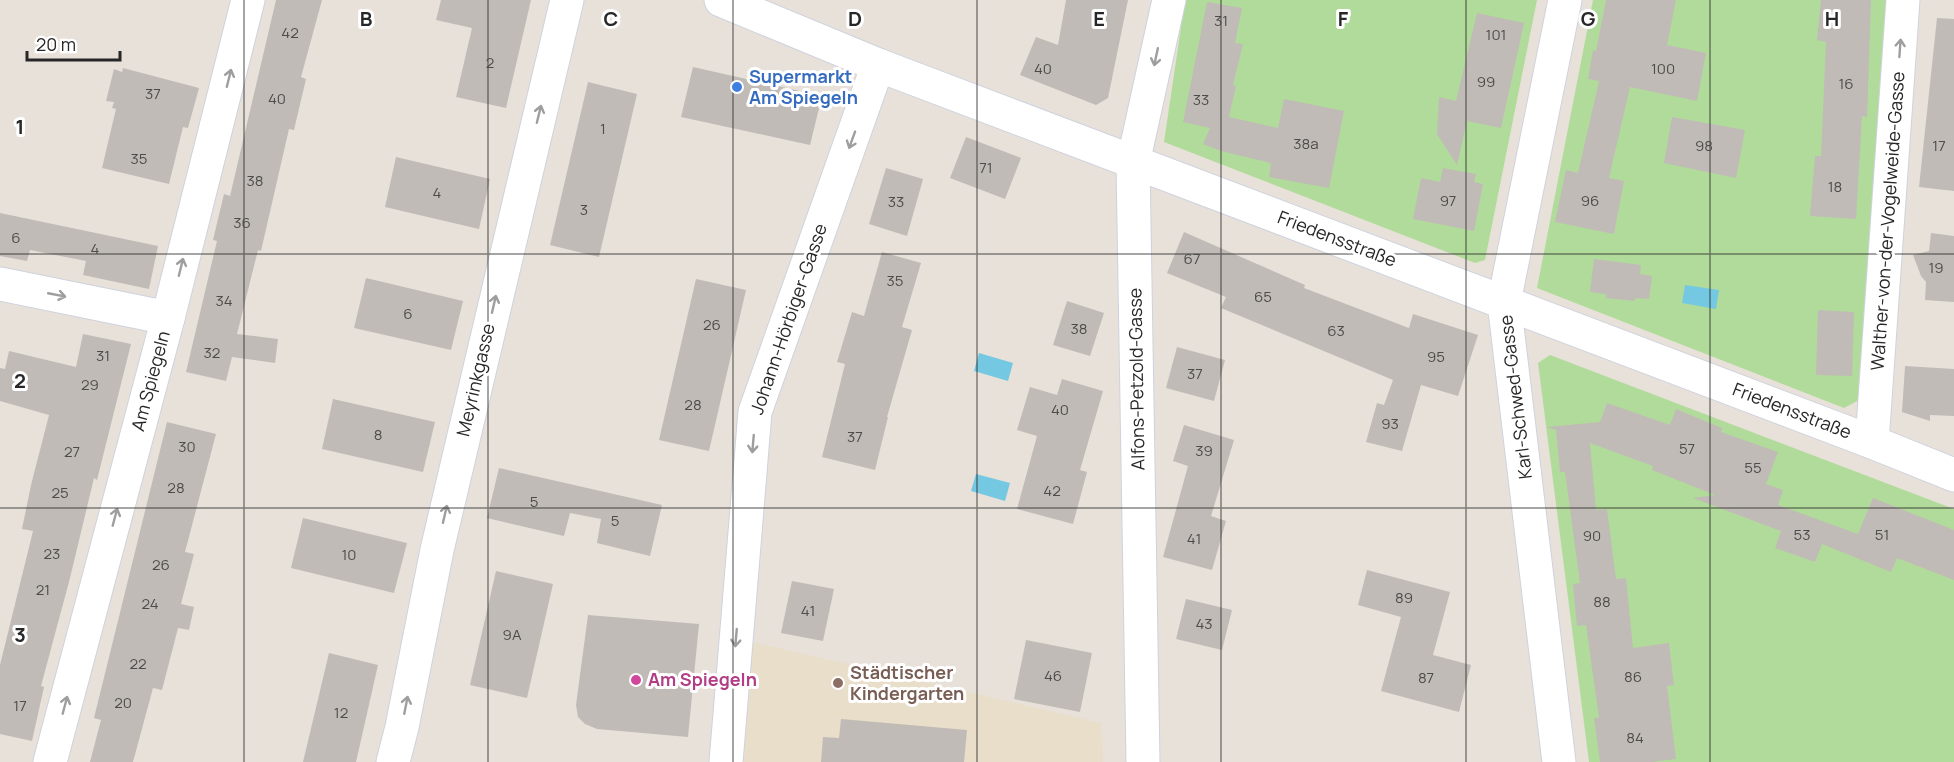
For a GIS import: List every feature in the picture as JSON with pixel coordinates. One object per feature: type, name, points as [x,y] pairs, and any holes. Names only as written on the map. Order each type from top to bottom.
[{"type":"street","name":"Am Spiegeln","points":[[50,762],[168,318],[248,0]]},
{"type":"street","name":"Meyrinkgasse","points":[[393,762],[437,550],[567,0]]},
{"type":"street","name":"Friedensstraße","points":[[721,0],[784,13],[878,65],[1954,475]]},
{"type":"street","name":"Alfons-Petzold-Gasse","points":[[1143,762],[1133,163],[1169,0]]},
{"type":"street","name":"Karl-Schwed-Gasse","points":[[1559,762],[1504,302],[1564,0]]},
{"type":"street","name":"Walther-von-der-Vogelweide-Gasse","points":[[1872,442],[1903,0]]},
{"type":"street","name":"Johann-Hörbiger-Gasse","points":[[726,762],[755,412],[878,65]]},
{"type":"street","points":[[0,284],[168,318]]},
{"type":"shaded area","name":"Städtischer Kindergarten","points":[[752,642],[1101,723],[1103,762],[742,762]]},
{"type":"green space","points":[[1185,0],[1537,0],[1485,260],[1475,263],[1164,142]]},
{"type":"green space","points":[[1593,0],[1890,0],[1861,399],[1844,408],[1537,288]]},
{"type":"green space","points":[[1550,355],[1954,509],[1954,762],[1589,762],[1538,363]]},
{"type":"water","points":[[1685,285],[1719,290],[1716,309],[1682,303]]},
{"type":"water","points":[[979,353],[1013,363],[1008,381],[974,371]]},
{"type":"water","points":[[976,474],[1010,483],[1005,501],[971,491]]},
{"type":"building","points":[[276,0],[322,0],[301,77],[306,79],[294,130],[289,129],[261,251],[258,250],[237,334],[278,339],[275,363],[232,357],[226,381],[186,372],[217,241],[213,240],[224,194],[230,196]]},
{"type":"building","points":[[441,0],[531,0],[506,108],[456,97],[472,28],[436,20]]},
{"type":"building","points":[[1066,0],[1128,0],[1108,98],[1096,105],[1020,75],[1036,37],[1058,45]]},
{"type":"building","points":[[1606,0],[1676,0],[1667,45],[1706,53],[1697,101],[1630,87],[1609,178],[1624,181],[1614,234],[1555,222],[1566,170],[1578,173],[1599,81],[1588,79]]},
{"type":"building","points":[[1821,0],[1871,0],[1867,117],[1862,116],[1856,219],[1810,216],[1815,156],[1821,156],[1826,42],[1817,40]]},
{"type":"building","points":[[1207,2],[1242,8],[1235,43],[1243,44],[1233,85],[1236,86],[1229,117],[1278,128],[1284,99],[1344,111],[1329,188],[1269,177],[1271,163],[1221,151],[1203,144],[1210,128],[1183,122]]},
{"type":"building","points":[[1477,13],[1524,23],[1501,128],[1467,121],[1457,165],[1437,134],[1439,97],[1456,101]]},
{"type":"building","points":[[1937,18],[1954,19],[1954,191],[1919,187]]},
{"type":"building","points":[[693,67],[822,96],[810,145],[681,117]]},
{"type":"building","points":[[123,68],[199,88],[188,128],[183,127],[169,184],[102,168],[116,109],[112,108],[114,102],[106,101],[114,69],[122,72]]},
{"type":"building","points":[[588,82],[637,94],[599,257],[550,245]]},
{"type":"building","points":[[1672,117],[1745,130],[1736,178],[1664,163]]},
{"type":"building","points":[[966,137],[1021,158],[1005,199],[950,178]]},
{"type":"building","points":[[396,157],[490,179],[479,229],[385,207]]},
{"type":"building","points":[[886,168],[923,179],[907,236],[869,224]]},
{"type":"building","points":[[1443,168],[1476,174],[1474,182],[1483,184],[1474,231],[1413,219],[1421,178],[1440,182]]},
{"type":"building","points":[[0,213],[158,246],[149,289],[83,275],[86,261],[30,250],[27,261],[0,256]]},
{"type":"building","points":[[1184,232],[1305,285],[1304,288],[1409,328],[1413,314],[1478,335],[1458,396],[1421,385],[1402,451],[1366,442],[1377,403],[1384,405],[1393,380],[1221,308],[1226,297],[1167,273]]},
{"type":"building","points":[[1931,233],[1954,236],[1954,302],[1925,300],[1926,282],[1921,276],[1913,255],[1929,251]]},
{"type":"building","points":[[882,252],[921,263],[902,327],[912,330],[887,417],[875,470],[822,457],[845,364],[837,362],[852,312],[864,316]]},
{"type":"building","points":[[1594,259],[1641,265],[1640,274],[1652,276],[1649,299],[1635,298],[1635,301],[1606,298],[1606,294],[1590,292]]},
{"type":"building","points":[[366,278],[463,301],[451,350],[354,328]]},
{"type":"building","points":[[696,279],[746,290],[709,451],[659,440]]},
{"type":"building","points":[[1067,301],[1104,313],[1090,356],[1053,345]]},
{"type":"building","points":[[1818,310],[1854,312],[1852,376],[1816,375]]},
{"type":"building","points":[[83,334],[131,344],[41,686],[44,687],[32,741],[0,734],[0,665],[33,531],[22,529],[49,415],[0,401],[0,368],[5,369],[9,351],[76,367]]},
{"type":"building","points":[[1177,347],[1225,360],[1214,401],[1166,388]]},
{"type":"building","points":[[1905,366],[1954,369],[1954,416],[1930,415],[1930,421],[1902,412]]},
{"type":"building","points":[[1062,379],[1103,391],[1080,470],[1087,472],[1073,524],[1017,509],[1037,436],[1017,430],[1030,387],[1057,395]]},
{"type":"building","points":[[333,399],[435,422],[423,472],[322,449]]},
{"type":"building","points":[[1607,403],[1670,425],[1676,409],[1722,428],[1721,432],[1778,452],[1766,484],[1783,490],[1778,505],[1858,534],[1873,498],[1954,530],[1954,580],[1897,558],[1891,572],[1822,544],[1815,562],[1775,548],[1781,531],[1693,498],[1715,495],[1652,470],[1653,466],[1590,443],[1596,510],[1607,509],[1616,579],[1626,578],[1633,648],[1669,643],[1674,685],[1667,686],[1676,759],[1651,762],[1600,762],[1594,718],[1599,718],[1586,625],[1577,626],[1573,584],[1580,583],[1565,472],[1560,472],[1556,430],[1547,427],[1600,422]]},
{"type":"building","points":[[167,422],[216,434],[185,552],[194,554],[181,604],[194,607],[189,630],[178,628],[162,690],[153,688],[133,762],[90,762],[101,720],[94,718]]},
{"type":"building","points":[[1184,425],[1234,440],[1211,516],[1226,521],[1212,570],[1163,557],[1188,466],[1173,461]]},
{"type":"building","points":[[499,468],[662,505],[650,556],[597,543],[601,519],[570,513],[564,536],[487,518]]},
{"type":"building","points":[[303,518],[407,543],[394,593],[291,568]]},
{"type":"building","points":[[1367,570],[1450,592],[1433,655],[1471,665],[1459,712],[1381,691],[1401,617],[1358,605]]},
{"type":"building","points":[[496,571],[553,584],[527,698],[470,685]]},
{"type":"building","points":[[792,581],[834,589],[823,641],[781,633]]},
{"type":"building","points":[[1186,599],[1232,610],[1222,650],[1176,639]]},
{"type":"building","name":"Am Spiegeln","points":[[588,615],[699,624],[688,737],[597,729],[585,724],[578,717],[576,705]]},
{"type":"building","points":[[1026,640],[1092,653],[1080,712],[1014,699]]},
{"type":"building","points":[[329,653],[378,665],[356,762],[303,762]]},
{"type":"building","points":[[841,719],[967,730],[964,762],[821,762],[823,737],[839,738]]},
{"type":"place","name":"Supermarkt Am Spiegeln","points":[[737,87]]},
{"type":"place","name":"Am Spiegeln","points":[[636,680]]},
{"type":"place","name":"Städtischer Kindergarten","points":[[838,683]]}]
